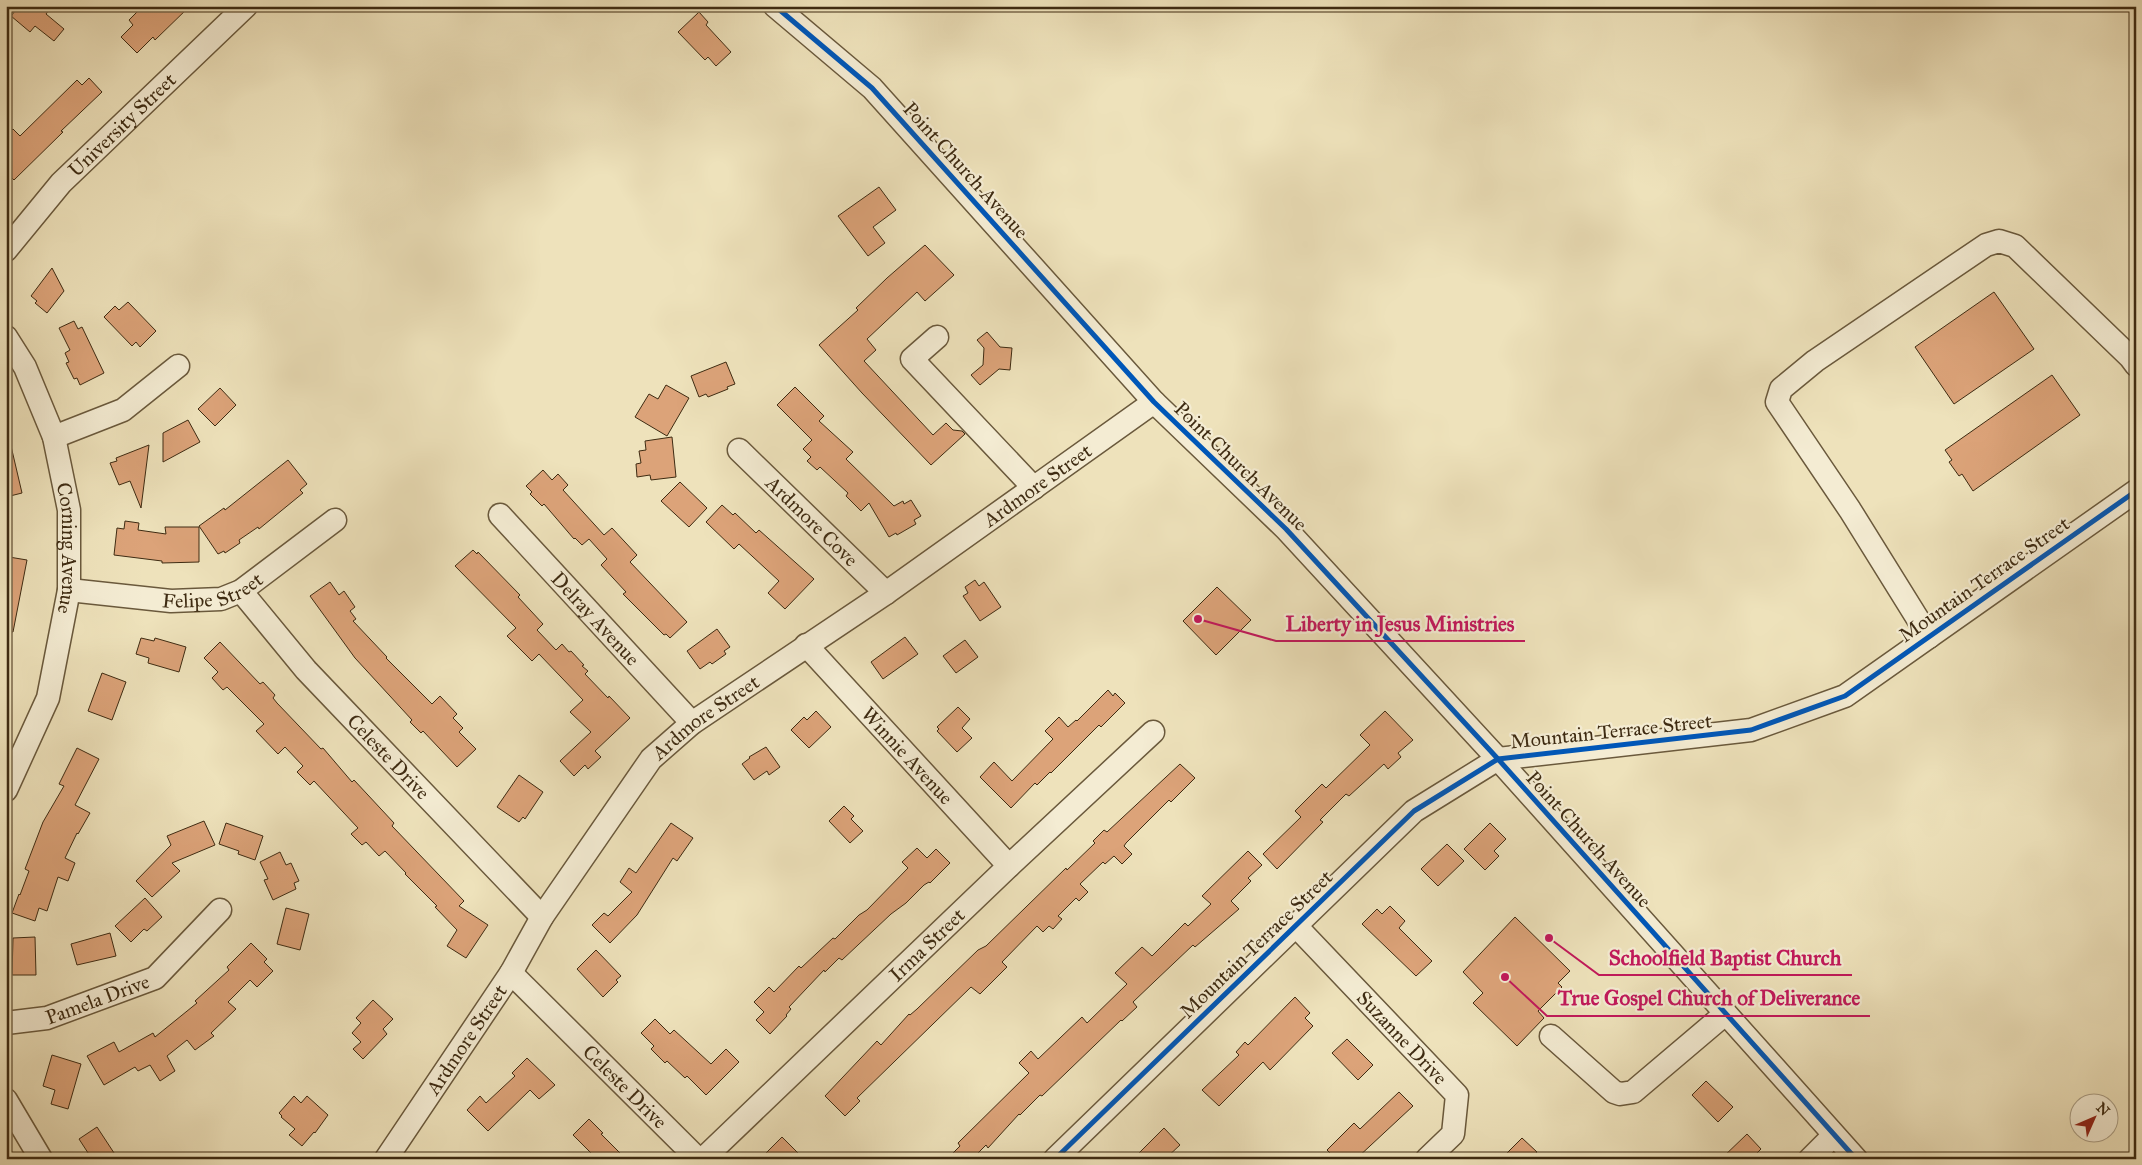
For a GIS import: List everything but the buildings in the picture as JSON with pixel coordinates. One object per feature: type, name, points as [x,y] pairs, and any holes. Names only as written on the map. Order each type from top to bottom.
[{"type":"street","name":"University Street","points":[[6,250],[61,183],[246,6]]},
{"type":"street","name":"Point Church Avenue","points":[[775,6],[872,88],[1154,402],[1286,529],[1498,759],[1833,1136],[1856,1159]]},
{"type":"street","points":[[1929,637],[1850,510],[1777,402],[1782,389],[1815,361],[1847,339],[1986,245],[1999,241],[2015,246],[2136,365]]},
{"type":"street","name":"Corning Avenue","points":[[6,337],[25,367],[54,437],[69,510],[69,590],[48,698],[6,790]]},
{"type":"street","points":[[937,337],[912,359],[1034,488]]},
{"type":"street","points":[[54,437],[122,410],[178,366]]},
{"type":"street","name":"Ardmore Street","points":[[386,1159],[511,972],[542,917],[651,759],[692,723],[886,593],[1154,402]]},
{"type":"street","name":"Ardmore Cove","points":[[740,450],[886,593]]},
{"type":"street","name":"Mountain Terrace Street","points":[[1055,1159],[1414,811],[1498,759],[1751,730],[1845,696],[2136,491]]},
{"type":"street","name":"Delray Avenue","points":[[500,515],[692,723]]},
{"type":"street","name":"Felipe Street","points":[[69,590],[171,601],[220,599],[241,591],[335,520]]},
{"type":"street","name":"Celeste Drive","points":[[241,591],[306,670],[542,917]]},
{"type":"street","name":"Winnie Avenue","points":[[806,645],[1009,866]]},
{"type":"street","name":"Irma Street","points":[[703,1159],[1009,866],[1154,732]]},
{"type":"street","name":"Pamela Drive","points":[[6,1023],[47,1018],[155,978],[220,910]]},
{"type":"street","name":"Suzanne Drive","points":[[1296,926],[1457,1095],[1453,1134],[1427,1159]]},
{"type":"street","name":"Celeste Drive","points":[[511,972],[698,1159]]},
{"type":"street","points":[[1551,1036],[1614,1092],[1620,1094],[1633,1092],[1725,1014]]},
{"type":"street","points":[[6,1100],[41,1159]]},
{"type":"street","points":[[1810,1159],[1833,1136]]},
{"type":"cycle path","points":[[775,6],[872,88],[1154,402],[1286,529],[1498,759],[1856,1159]]},
{"type":"cycle path","points":[[1055,1159],[1414,811],[1498,759],[1751,730],[1845,696],[2136,491]]},
{"type":"place","name":"Liberty in Jesus Ministries","points":[[1198,619]]},
{"type":"place","name":"Schoolfield Baptist Church","points":[[1549,938]]},
{"type":"place","name":"True Gospel Church of Deliverance","points":[[1505,977]]}]
